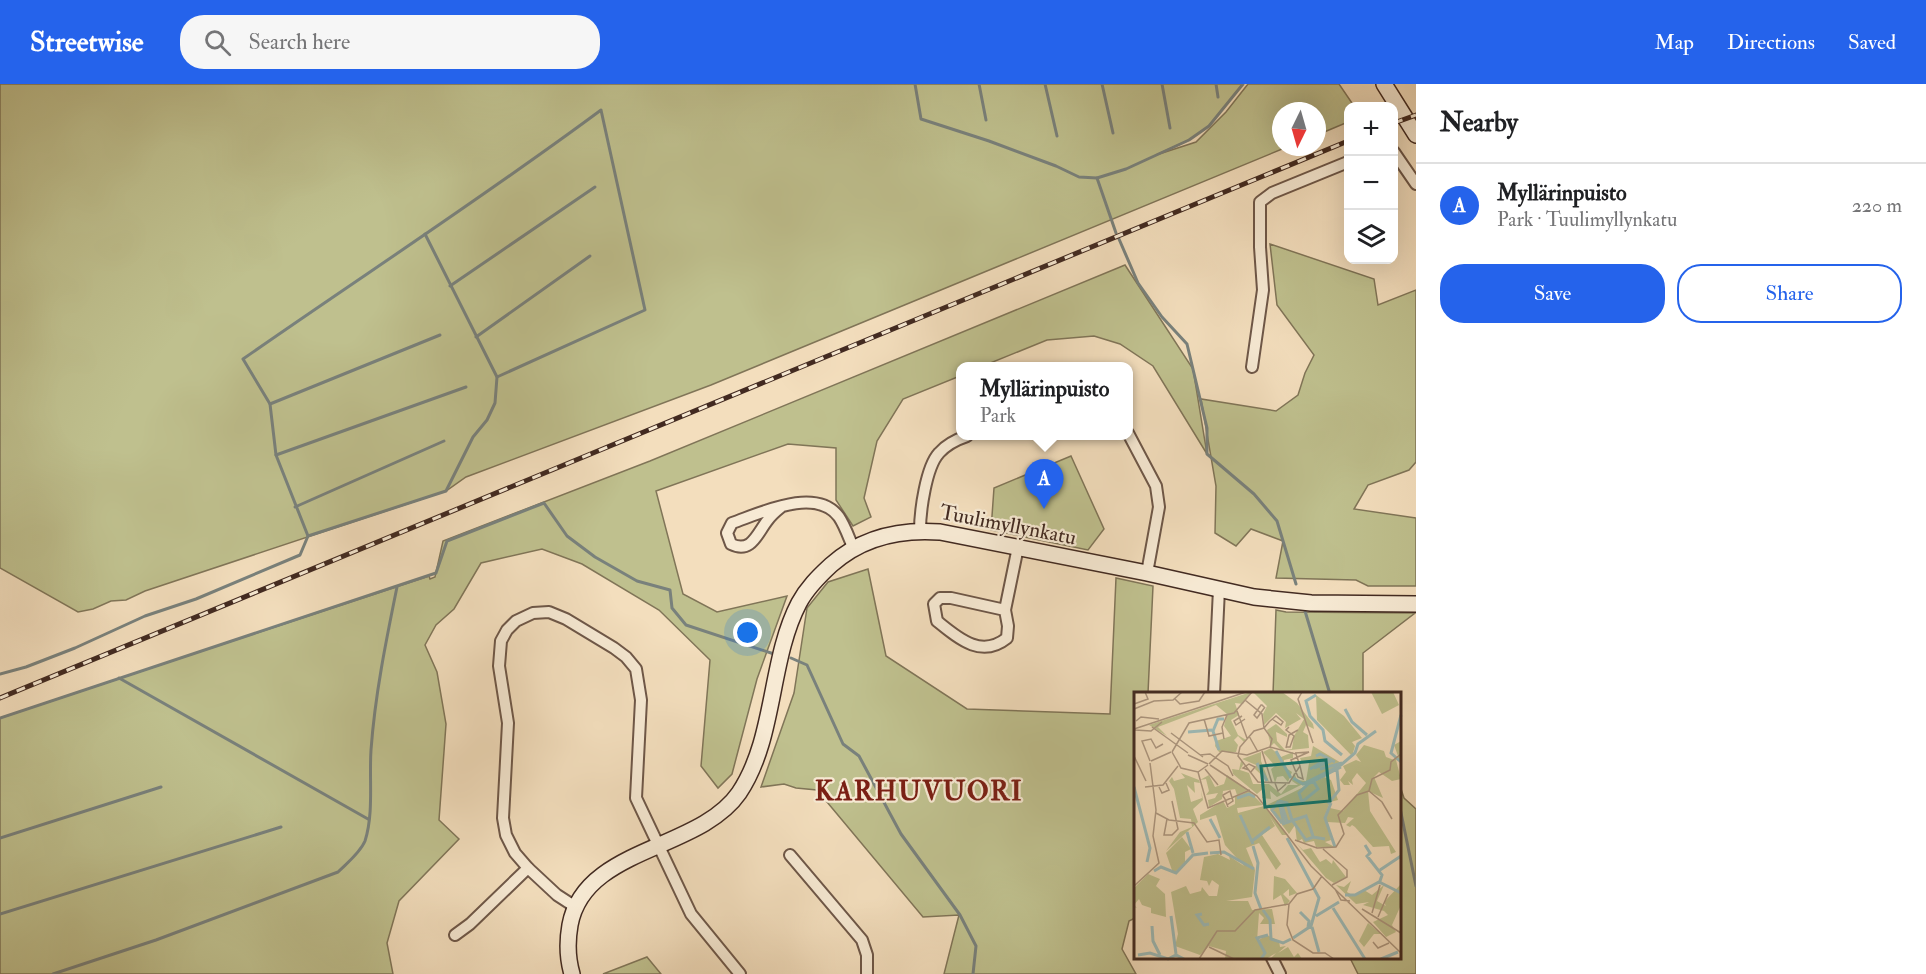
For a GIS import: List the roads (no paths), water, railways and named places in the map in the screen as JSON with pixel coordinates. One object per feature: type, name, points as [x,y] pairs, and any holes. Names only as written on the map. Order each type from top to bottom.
[{"type":"street","points":[[1384,84],[1416,135]]},
{"type":"street","points":[[1397,156],[1416,184]]},
{"type":"street","points":[[1252,367],[1263,290],[1260,202],[1272,193],[1344,164]]},
{"type":"street","points":[[920,531],[920,519],[930,468],[939,453],[957,440]]},
{"type":"street","points":[[1132,440],[1156,486],[1159,507],[1147,573]]},
{"type":"street","points":[[781,507],[767,519],[754,542],[747,546],[737,547],[731,544],[727,533],[732,523],[781,507],[808,502],[825,506],[838,516],[853,547]]},
{"type":"street","name":"Tuulimyllynkatu","points":[[572,974],[567,954],[574,906],[590,886],[619,864],[717,816],[737,795],[751,774],[790,625],[799,603],[823,572],[853,547],[889,535],[920,531],[940,532],[1147,573],[1254,597],[1338,604],[1416,604]]},
{"type":"street","points":[[1005,610],[951,598],[940,598],[934,604],[937,621],[969,643],[988,648],[999,645],[1007,638],[1008,626],[1005,610],[1018,547]]},
{"type":"street","points":[[1214,692],[1219,589]]},
{"type":"street","points":[[574,906],[557,895],[528,868],[515,852],[507,835],[503,818],[508,723],[499,666],[501,641],[516,621],[533,613],[549,612],[566,619],[614,648],[636,669],[641,700],[636,798],[691,914],[740,974]]},
{"type":"street","points":[[790,855],[862,940],[867,955],[867,974]]},
{"type":"street","points":[[455,935],[470,924],[528,868]]},
{"type":"street","points":[[1273,959],[1280,974]]},
{"type":"waterway","points":[[915,84],[921,119],[989,141],[1079,177],[1097,178],[1126,169],[1189,140],[1209,126],[1243,84]]},
{"type":"waterway","points":[[979,84],[986,120]]},
{"type":"waterway","points":[[1045,84],[1057,136]]},
{"type":"waterway","points":[[1102,84],[1113,133]]},
{"type":"waterway","points":[[1162,84],[1170,128]]},
{"type":"waterway","points":[[1216,84],[1218,97]]},
{"type":"waterway","points":[[0,674],[26,667],[75,648],[145,616],[196,599],[300,555],[308,536],[276,455],[270,404],[243,359],[468,205],[601,110],[645,310],[497,377]]},
{"type":"waterway","points":[[1097,178],[1116,233]]},
{"type":"waterway","points":[[450,286],[595,187]]},
{"type":"waterway","points":[[308,536],[446,491],[473,437],[487,420],[495,403],[497,377],[425,234]]},
{"type":"waterway","points":[[1119,239],[1138,283],[1162,317],[1187,344],[1207,428],[1207,454],[1254,494],[1277,521],[1296,584]]},
{"type":"waterway","points":[[476,337],[590,256]]},
{"type":"waterway","points":[[270,404],[440,335]]},
{"type":"waterway","points":[[276,455],[466,387]]},
{"type":"waterway","points":[[295,507],[444,441]]},
{"type":"waterway","points":[[0,718],[436,573],[447,541],[544,503],[567,536],[595,557],[637,581],[670,590],[672,608],[686,625],[774,654]]},
{"type":"waterway","points":[[53,974],[156,940],[338,872],[357,854],[365,841],[368,830],[375,709],[397,587]]},
{"type":"waterway","points":[[1305,611],[1329,692]]},
{"type":"waterway","points":[[791,658],[807,665],[843,744],[859,756],[901,834],[960,915],[976,946],[973,974]]},
{"type":"waterway","points":[[119,678],[368,819]]},
{"type":"waterway","points":[[0,838],[161,787]]},
{"type":"waterway","points":[[1401,813],[1416,886]]},
{"type":"waterway","points":[[0,914],[281,827]]},
{"type":"railway","points":[[1398,122],[1416,115]]},
{"type":"railway","points":[[0,698],[1344,143]]},
{"type":"place","name":"Myllärinpuisto","points":[[1044,509]]},
{"type":"district","name":"KARHUVUORI","points":[[919,791]]}]
